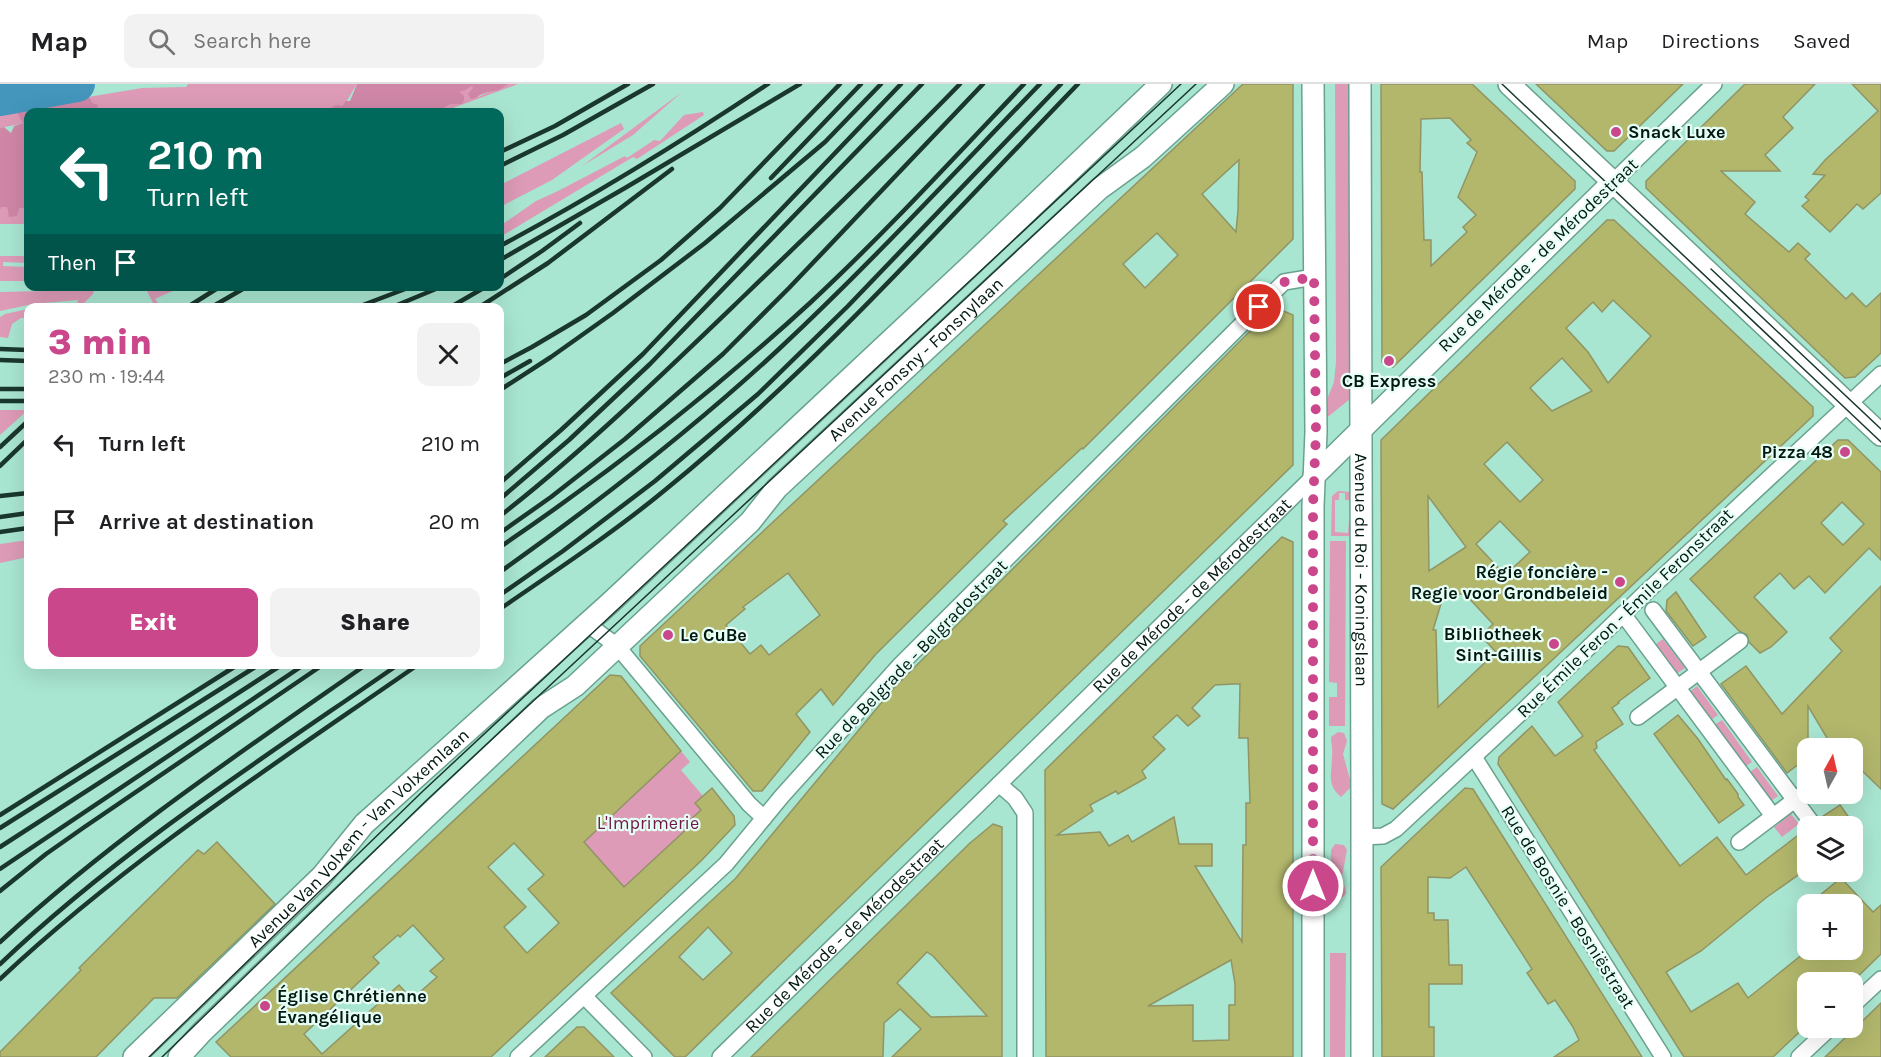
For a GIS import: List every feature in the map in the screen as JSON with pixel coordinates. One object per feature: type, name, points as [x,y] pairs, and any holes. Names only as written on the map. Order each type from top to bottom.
[{"type":"main road","name":"Avenue Fonsny - Fonsnylaan","points":[[586,623],[950,285],[1161,84]]},
{"type":"main road","name":"Avenue Fonsny - Fonsnylaan","points":[[617,646],[750,522],[777,488],[1099,189],[1143,157],[1223,84]]},
{"type":"main road","points":[[1313,84],[1316,432],[1313,1057]]},
{"type":"main road","name":"Avenue du Roi - Koningslaan","points":[[1360,84],[1362,1057]]},
{"type":"main road","points":[[1509,84],[1881,435]]},
{"type":"main road","name":"Rue de Mérode - de Mérodestraat","points":[[1314,476],[1613,182]]},
{"type":"main road","name":"Avenue Van Volxem - Van Volxemlaan","points":[[134,1057],[322,876],[364,824],[586,623]]},
{"type":"main road","name":"Avenue Van Volxem - Van Volxemlaan","points":[[179,1057],[327,911],[541,708],[575,686],[617,646]]},
{"type":"street","name":"Rue de Mérode - de Mérodestraat","points":[[1613,182],[1714,84]]},
{"type":"street","name":"Rue de Belgrade - Belgradostraat","points":[[518,1057],[726,864],[901,664],[1284,282],[1314,277]]},
{"type":"street","name":"Rue Émile Feron - Émile Feronstraat","points":[[1362,837],[1383,836],[1396,829],[1881,374]]},
{"type":"street","name":"Rue de Mérode - de Mérodestraat","points":[[720,1057],[1314,476]]},
{"type":"street","points":[[1653,610],[1807,816]]},
{"type":"street","points":[[1623,614],[1773,816]]},
{"type":"street","points":[[586,623],[617,646],[749,804],[764,818]]},
{"type":"street","points":[[1638,717],[1740,641]]},
{"type":"street","name":"Rue de Bosnie - Bosniëstraat","points":[[1473,757],[1663,1057]]},
{"type":"street","points":[[999,784],[1015,798],[1025,813],[1025,1057]]},
{"type":"street","points":[[1739,842],[1795,800]]},
{"type":"street","points":[[1863,996],[1881,979]]},
{"type":"street","points":[[584,996],[644,1057]]},
{"type":"street","points":[[1799,1057],[1819,1038]]},
{"type":"green space","points":[[188,84],[357,84],[348,100],[337,108],[98,108],[88,97],[142,88],[186,87]]},
{"type":"green space","points":[[508,84],[518,84],[453,108],[444,108],[456,97],[458,92],[471,85],[479,97]]},
{"type":"green space","points":[[1335,84],[1351,84],[1350,399],[1324,420],[1324,407],[1334,382],[1336,362]]},
{"type":"green space","points":[[682,92],[633,135],[582,166]]},
{"type":"green space","points":[[20,107],[18,110],[24,123],[0,128],[0,112]]},
{"type":"green space","points":[[703,112],[704,115],[637,159],[633,157],[504,235],[504,223],[536,201],[625,156],[627,158],[654,140],[660,141],[684,115]]},
{"type":"green space","points":[[621,123],[624,129],[552,180],[504,205],[504,183]]},
{"type":"green space","points":[[2,207],[7,207],[8,212],[24,208],[24,224],[0,224]]},
{"type":"green space","points":[[0,256],[24,256],[24,263],[3,262],[3,266],[24,267],[24,281],[0,281]]},
{"type":"green space","points":[[94,291],[84,303],[77,303],[78,300],[24,303],[24,306],[0,311],[0,292]]},
{"type":"green space","points":[[147,291],[172,291],[155,299],[158,303],[153,303]]},
{"type":"green space","points":[[24,310],[24,318],[12,324],[8,338],[0,337],[0,317]]},
{"type":"green space","points":[[0,410],[24,410],[24,414],[0,435]]},
{"type":"green space","points":[[1338,491],[1350,492],[1349,500],[1345,500],[1345,493],[1339,493],[1339,500],[1335,500],[1335,532],[1348,533],[1349,520],[1351,536],[1331,536],[1332,496]]},
{"type":"green space","points":[[24,541],[24,558],[0,563],[0,544]]},
{"type":"green space","points":[[1330,541],[1346,541],[1345,726],[1329,726],[1329,697],[1337,697],[1337,683],[1329,682]]},
{"type":"green space","points":[[1663,639],[1685,668],[1673,676],[1652,647]]},
{"type":"green space","points":[[1697,686],[1718,715],[1708,722],[1687,694]]},
{"type":"green space","points":[[1722,720],[1752,762],[1742,769],[1711,727]]},
{"type":"green space","points":[[1338,732],[1344,733],[1347,741],[1343,754],[1351,783],[1350,788],[1341,797],[1333,788],[1331,778],[1331,737]]},
{"type":"green space","name":"L'Imprimerie","points":[[681,751],[690,762],[681,770],[703,796],[701,810],[692,824],[624,887],[584,842]]},
{"type":"green space","points":[[1757,767],[1778,796],[1768,803],[1746,775]]},
{"type":"green space","points":[[1791,814],[1797,822],[1797,826],[1782,837],[1774,827]]},
{"type":"green space","points":[[1335,844],[1344,845],[1347,850],[1342,877],[1346,892],[1343,897],[1338,898],[1334,898],[1330,891],[1331,850]]},
{"type":"green space","points":[[1330,953],[1346,953],[1345,1057],[1330,1057]]},
{"type":"shaded area","points":[[357,84],[508,84],[499,90],[471,99],[468,94],[473,88],[471,86],[459,92],[464,96],[462,104],[450,104],[444,108],[331,108],[336,105],[342,106],[346,101],[350,101]]},
{"type":"shaded area","points":[[88,97],[92,103],[98,105],[98,108],[24,108],[24,208],[19,208],[17,216],[9,217],[7,207],[2,207],[0,210],[0,128],[4,127],[11,133],[14,126],[23,123],[17,110],[20,107]]},
{"type":"building","points":[[1243,84],[1293,84],[1293,239],[1083,449],[1003,521],[1007,524],[876,654],[833,705],[821,689],[796,714],[810,732],[762,791],[753,791],[640,656],[640,646]],"holes":[[[1239,160],[1238,210],[1236,232],[1202,194]],[[1157,233],[1178,255],[1145,288],[1123,264]],[[788,573],[820,615],[769,655],[761,645],[750,654],[726,625],[745,609],[743,607]]]},
{"type":"building","points":[[1381,84],[1472,84],[1575,181],[1575,189],[1393,367],[1382,362]],"holes":[[[1450,118],[1471,140],[1467,143],[1477,152],[1458,197],[1476,215],[1463,227],[1467,232],[1431,266],[1431,240],[1424,240],[1422,172],[1420,172],[1421,119]]]},
{"type":"building","points":[[1536,84],[1683,84],[1614,151],[1607,151]]},
{"type":"building","points":[[1745,84],[1815,84],[1783,117],[1793,128],[1765,155],[1780,171],[1721,171],[1755,202],[1745,214],[1789,252],[1798,243],[1810,254],[1805,259],[1846,299],[1852,293],[1866,307],[1881,293],[1881,353],[1855,377],[1845,378],[1646,188],[1646,181]]},
{"type":"building","points":[[1852,84],[1881,84],[1881,193],[1863,209],[1857,204],[1830,232],[1802,206],[1809,200],[1805,197],[1825,175],[1813,174],[1878,111]]},
{"type":"building","points":[[1607,220],[1614,220],[1813,407],[1813,416],[1393,809],[1382,804],[1381,440]],"holes":[[[1613,300],[1651,336],[1608,383],[1588,352],[1566,328],[1593,302],[1602,312]],[[1562,358],[1592,391],[1552,411],[1530,388]],[[1507,442],[1543,480],[1520,502],[1484,464]],[[1428,496],[1466,547],[1429,571]],[[1500,521],[1530,552],[1505,575],[1476,544]],[[1444,594],[1465,594],[1493,624],[1481,636],[1496,652],[1438,707],[1436,630],[1433,630]]]},
{"type":"building","points":[[1274,307],[1293,315],[1293,465],[685,1057],[675,1057],[611,993],[735,879],[892,690]],"holes":[[[708,927],[732,953],[703,980],[679,957]]]},
{"type":"building","points":[[1838,440],[1848,440],[1881,472],[1881,560],[1869,548],[1825,593],[1809,576],[1794,589],[1780,573],[1754,597],[1787,632],[1771,647],[1760,653],[1749,642],[1747,635],[1739,631],[1690,579]],"holes":[[[1842,502],[1864,524],[1843,545],[1821,523]]]},
{"type":"building","points":[[1282,537],[1293,542],[1293,1057],[1046,1057],[1045,770]],"holes":[[[1240,684],[1239,738],[1248,738],[1250,803],[1246,803],[1246,845],[1243,845],[1242,942],[1195,866],[1212,866],[1212,844],[1179,844],[1174,817],[1132,842],[1128,835],[1109,846],[1100,832],[1057,835],[1093,811],[1090,805],[1116,791],[1118,794],[1146,778],[1142,771],[1165,749],[1153,737],[1177,715],[1188,726],[1200,716],[1192,708],[1215,685]],[[1231,960],[1235,984],[1235,1005],[1229,1005],[1229,1040],[1193,1041],[1193,1005],[1148,1006]]]},
{"type":"building","points":[[1881,586],[1881,789],[1863,772],[1863,738],[1827,738],[1808,706],[1808,738],[1797,738],[1797,765],[1787,773],[1721,684],[1746,666],[1782,714],[1842,651],[1830,638]]},
{"type":"building","points":[[1676,592],[1706,637],[1693,646],[1666,611],[1667,600]]},
{"type":"building","points":[[1618,646],[1628,647],[1650,678],[1612,708],[1623,724],[1596,742],[1597,748],[1594,750],[1680,866],[1717,837],[1746,875],[1797,836],[1797,876],[1701,951],[1666,972],[1691,1012],[1738,983],[1748,998],[1797,959],[1863,960],[1863,901],[1873,912],[1881,905],[1881,954],[1862,972],[1797,972],[1797,1034],[1773,1057],[1684,1057],[1498,764],[1499,757],[1532,726],[1555,756],[1583,736],[1558,702]]},
{"type":"building","points":[[610,675],[621,676],[681,751],[584,842],[624,887],[692,824],[689,821],[701,810],[695,803],[712,788],[734,816],[735,825],[701,861],[491,1057],[231,1057],[216,1042]],"holes":[[[514,843],[544,875],[528,889],[559,923],[527,953],[504,927],[526,907],[488,867]],[[413,925],[444,959],[430,971],[437,977],[412,999],[399,985],[322,1054],[304,1034],[379,963],[373,957]]]},
{"type":"building","points":[[1678,715],[1698,739],[1744,805],[1719,823],[1654,734]]},
{"type":"building","points":[[1465,788],[1473,789],[1642,1057],[1554,1057],[1579,1040],[1573,1027],[1555,1000],[1548,1004],[1527,973],[1532,969],[1466,867],[1450,878],[1428,877],[1428,913],[1434,913],[1434,920],[1448,920],[1449,965],[1462,965],[1462,984],[1429,984],[1429,1027],[1434,1027],[1434,1057],[1382,1057],[1381,867]]},
{"type":"building","points":[[1840,805],[1848,816],[1823,816]]},
{"type":"building","points":[[993,824],[1002,827],[1002,1057],[892,1057],[921,1029],[900,1009],[884,1023],[883,1057],[751,1057],[970,843]],"holes":[[[927,952],[987,1016],[931,1017],[897,983]]]},
{"type":"building","points":[[217,842],[275,904],[177,998],[154,998],[96,1057],[0,1057],[0,1052],[132,915],[198,850],[204,854]]},
{"type":"building","points":[[1836,882],[1845,882],[1856,894],[1821,894]]},
{"type":"building","points":[[1881,1003],[1881,1057],[1825,1057],[1845,1038],[1863,1038],[1863,1020]]},
{"type":"building","points":[[577,1027],[584,1027],[614,1057],[545,1057]]},
{"type":"waterway","points":[[0,98],[77,84]]},
{"type":"tram line","points":[[149,1057],[423,791],[1181,84]]},
{"type":"tram line","points":[[162,1057],[429,798],[1196,84]]},
{"type":"tram line","points":[[1502,84],[1881,442]]},
{"type":"tram line","points":[[1711,269],[1881,429]]},
{"type":"railway","points":[[504,150],[555,126],[628,84]]},
{"type":"railway","points":[[504,164],[563,135],[653,84]]},
{"type":"railway","points":[[504,244],[636,168],[768,84]]},
{"type":"railway","points":[[504,258],[800,84]]},
{"type":"railway","points":[[504,362],[586,315],[661,260],[720,208],[840,84]]},
{"type":"railway","points":[[771,178],[861,84]]},
{"type":"railway","points":[[504,387],[613,313],[705,243],[825,142],[881,84]]},
{"type":"railway","points":[[504,480],[643,354],[901,84]]},
{"type":"railway","points":[[504,496],[569,440],[650,364],[922,84]]},
{"type":"railway","points":[[504,513],[595,436],[656,380],[854,190],[960,84]]},
{"type":"railway","points":[[504,530],[625,439],[723,354],[983,84]]},
{"type":"railway","points":[[504,544],[660,430],[774,335],[866,249],[1024,84]]},
{"type":"railway","points":[[504,569],[643,465],[746,379],[846,284],[1040,84]]},
{"type":"railway","points":[[504,592],[563,551],[655,481],[758,394],[848,306],[1061,84]]},
{"type":"railway","points":[[504,606],[645,506],[774,395],[878,293],[1078,84]]},
{"type":"railway","points":[[486,303],[548,263],[672,169]]},
{"type":"railway","points":[[504,276],[580,223]]},
{"type":"railway","points":[[194,303],[213,291]]},
{"type":"railway","points":[[219,303],[239,291]]},
{"type":"railway","points":[[368,303],[400,291]]},
{"type":"railway","points":[[402,303],[431,291]]},
{"type":"railway","points":[[458,303],[478,291]]},
{"type":"railway","points":[[0,349],[24,350]]},
{"type":"railway","points":[[0,360],[24,361]]},
{"type":"railway","points":[[504,376],[530,361]]},
{"type":"railway","points":[[0,389],[24,389]]},
{"type":"railway","points":[[0,401],[24,401]]},
{"type":"railway","points":[[0,447],[24,425]]},
{"type":"railway","points":[[0,466],[24,443]]},
{"type":"railway","points":[[0,496],[24,493]]},
{"type":"railway","points":[[0,517],[24,514]]},
{"type":"railway","points":[[0,532],[24,529]]},
{"type":"railway","points":[[0,815],[231,669]]},
{"type":"railway","points":[[0,828],[252,669]]},
{"type":"railway","points":[[0,847],[275,669]]},
{"type":"railway","points":[[0,869],[298,669]]},
{"type":"railway","points":[[0,891],[83,828],[317,669]]},
{"type":"railway","points":[[0,942],[87,867],[179,797],[360,669]]},
{"type":"railway","points":[[0,964],[46,922],[143,844],[244,770],[392,669]]},
{"type":"railway","points":[[0,979],[99,893],[151,853],[257,776],[412,669]]},
{"type":"place","name":"Snack Luxe","points":[[1616,132]]},
{"type":"place","name":"CB Express","points":[[1389,361]]},
{"type":"place","name":"Pizza 48","points":[[1845,452]]},
{"type":"place","name":"Régie foncière - Regie voor Grondbeleid","points":[[1620,582]]},
{"type":"place","name":"Le CuBe","points":[[668,635]]},
{"type":"place","name":"Bibliotheek Sint-Gillis","points":[[1554,644]]},
{"type":"place","name":"Église Chrétienne Évangélique","points":[[265,1006]]},
{"type":"route","points":[[1259,307],[1284,282],[1314,277],[1316,432],[1313,506],[1313,886]]}]
